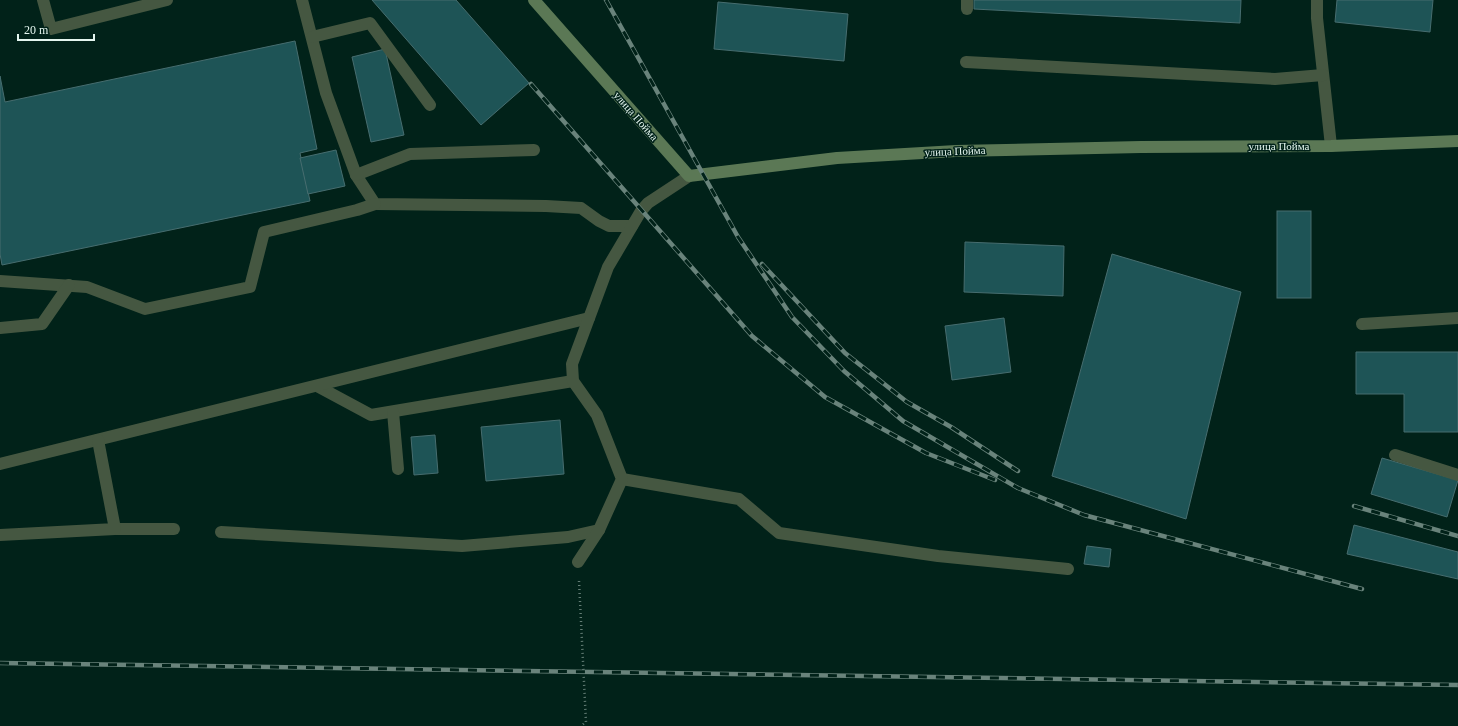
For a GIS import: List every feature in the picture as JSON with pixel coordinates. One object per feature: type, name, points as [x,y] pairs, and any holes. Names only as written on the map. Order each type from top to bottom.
[{"type":"street","name":"улица Пойма","points":[[534,0],[689,176],[837,158],[956,151],[1141,147],[1331,146],[1458,141]]},
{"type":"lane","points":[[43,0],[51,29],[167,0]]},
{"type":"lane","points":[[302,0],[326,93],[356,174],[375,204]]},
{"type":"lane","points":[[1317,0],[1317,18],[1331,146]]},
{"type":"lane","points":[[312,37],[370,23],[430,105]]},
{"type":"lane","points":[[966,62],[1275,79],[1323,75]]},
{"type":"lane","points":[[356,174],[410,154],[534,150]]},
{"type":"lane","points":[[578,562],[600,530],[622,479],[597,415],[573,382],[572,364],[608,267],[641,210],[648,203],[689,176]]},
{"type":"lane","points":[[0,280],[87,287],[145,309],[250,287],[264,232],[357,210],[375,204],[546,206],[581,208],[599,221],[610,226],[632,226]]},
{"type":"lane","points":[[0,328],[42,324],[69,285]]},
{"type":"lane","points":[[0,464],[589,318]]},
{"type":"lane","points":[[1362,324],[1458,318]]},
{"type":"lane","points":[[317,386],[372,416],[573,382]]},
{"type":"lane","points":[[393,412],[398,469]]},
{"type":"lane","points":[[98,440],[115,529]]},
{"type":"lane","points":[[1395,455],[1458,475]]},
{"type":"lane","points":[[622,479],[739,499],[779,533],[938,556],[1068,569]]},
{"type":"lane","points":[[0,535],[115,529],[174,529]]},
{"type":"lane","points":[[221,532],[462,546],[568,537],[600,530]]},
{"type":"path","points":[[578,562],[586,722],[581,726]]},
{"type":"building","points":[[372,0],[456,0],[529,83],[481,125]]},
{"type":"building","points":[[974,0],[1241,0],[1240,23],[974,9]]},
{"type":"building","points":[[1337,0],[1433,0],[1430,32],[1335,22]]},
{"type":"building","points":[[718,2],[848,14],[844,61],[714,49]]},
{"type":"building","points":[[295,41],[317,149],[300,153],[310,201],[2,265],[0,254],[0,76],[5,102]]},
{"type":"building","points":[[385,49],[404,135],[371,142],[352,57]]},
{"type":"building","points":[[336,150],[345,186],[308,194],[300,158]]},
{"type":"building","points":[[1277,211],[1311,211],[1311,298],[1277,298]]},
{"type":"building","points":[[965,242],[1064,246],[1063,296],[964,292]]},
{"type":"building","points":[[1112,254],[1241,292],[1186,519],[1052,476]]},
{"type":"building","points":[[1004,318],[1011,372],[952,380],[945,326]]},
{"type":"building","points":[[1356,352],[1458,352],[1458,432],[1404,432],[1404,394],[1356,394]]},
{"type":"building","points":[[560,420],[564,474],[486,481],[481,427]]},
{"type":"building","points":[[435,435],[438,473],[414,475],[411,437]]},
{"type":"building","points":[[1382,458],[1458,480],[1447,517],[1371,494]]},
{"type":"building","points":[[1354,525],[1458,552],[1458,579],[1347,554]]},
{"type":"building","points":[[1087,546],[1111,549],[1109,567],[1084,564]]},
{"type":"railway","points":[[606,0],[738,237],[792,317],[844,371],[903,421],[1018,488],[1084,515],[1362,589]]},
{"type":"railway","points":[[531,84],[752,336],[825,397],[926,453],[995,480]]},
{"type":"railway","points":[[762,264],[845,353],[907,402],[951,427],[1018,471]]},
{"type":"railway","points":[[1354,506],[1458,536]]},
{"type":"railway","points":[[0,663],[1458,685]]}]
